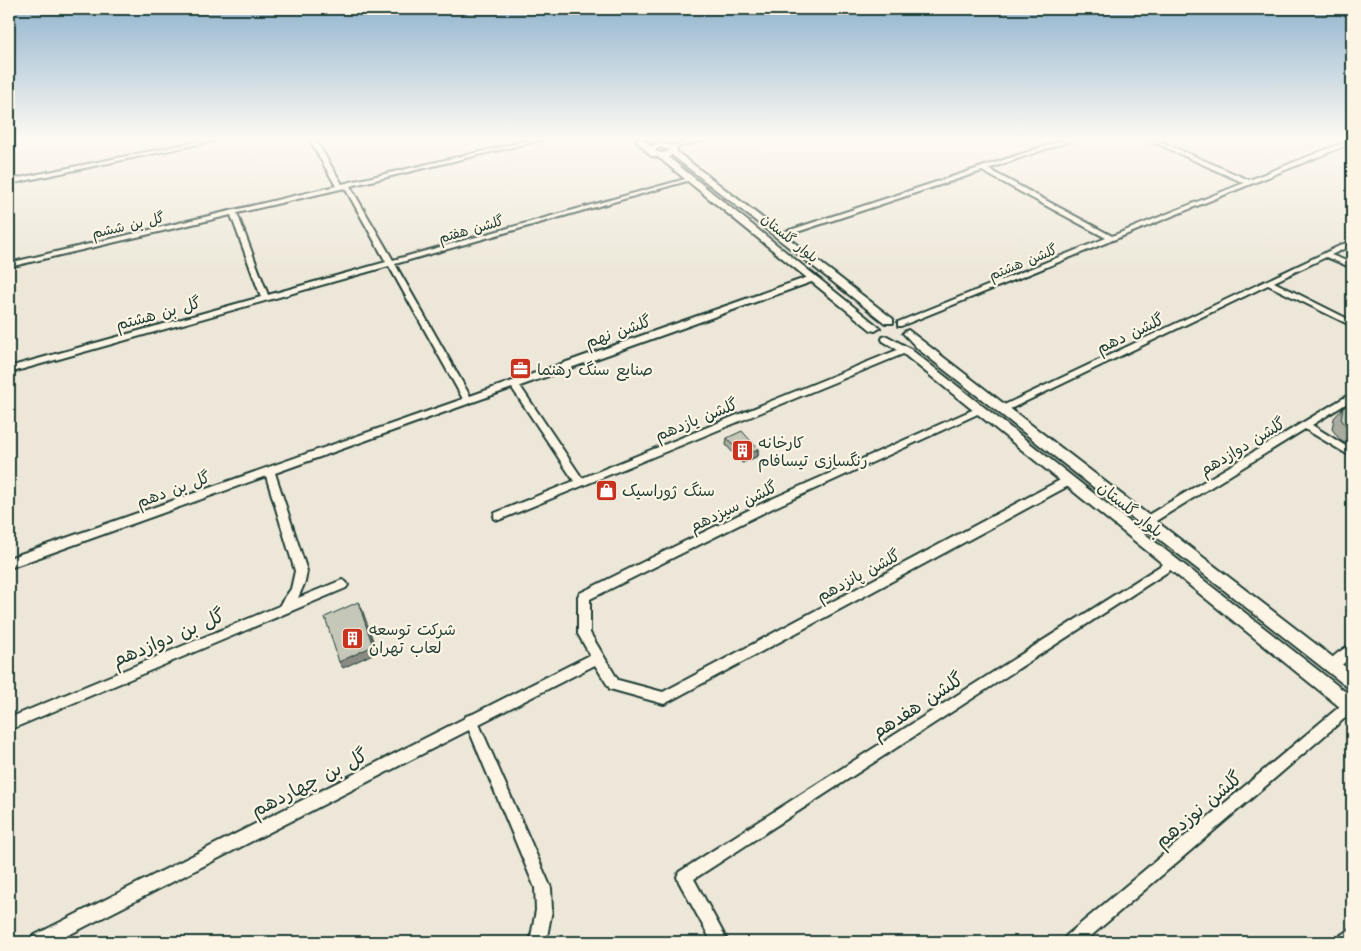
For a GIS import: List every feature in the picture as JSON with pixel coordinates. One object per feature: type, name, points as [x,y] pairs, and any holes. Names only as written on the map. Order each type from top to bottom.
[{"type":"street","points":[[342,183],[392,264],[468,400]]},
{"type":"street","name":"گل بن ششم","points":[[9,265],[355,183]]},
{"type":"street","name":"گلشن هفتم","points":[[314,285],[676,183]]},
{"type":"street","name":"بلوار گلستان","points":[[696,183],[875,328],[878,334],[905,350],[1351,707]]},
{"type":"street","name":"بلوار گلستان","points":[[714,183],[889,321]]},
{"type":"street","points":[[779,235],[935,183]]},
{"type":"street","points":[[1010,183],[1113,239]]},
{"type":"street","name":"گلشن هشتم","points":[[904,328],[1249,183]]},
{"type":"street","points":[[234,213],[266,299]]},
{"type":"street","name":"گلشن دهم","points":[[1003,409],[1352,242]]},
{"type":"street","points":[[1326,254],[1352,266]]},
{"type":"street","name":"گلشن نهم","points":[[346,444],[814,278]]},
{"type":"street","points":[[1269,283],[1352,324]]},
{"type":"street","name":"گل بن هشتم","points":[[9,370],[314,285]]},
{"type":"street","points":[[875,328],[880,323],[889,321],[904,328],[905,337],[900,340],[887,339]]},
{"type":"street","name":"بلوار گلستان","points":[[904,328],[1003,409],[1352,681]]},
{"type":"street","name":"گلشن یازدهم","points":[[499,516],[905,350]]},
{"type":"street","points":[[514,384],[580,482]]},
{"type":"street","name":"گلشن دوازدهم","points":[[1147,521],[1352,396]]},
{"type":"street","name":"گلشن سیزدهم","points":[[598,657],[584,634],[584,596],[769,505],[979,410]]},
{"type":"street","points":[[1306,425],[1352,454]]},
{"type":"street","name":"گل بن دهم","points":[[9,563],[346,444]]},
{"type":"street","points":[[269,471],[301,571],[301,579],[296,590],[283,610]]},
{"type":"street","name":"گلشن پانزدهم","points":[[598,657],[614,685],[664,698],[1068,481]]},
{"type":"street","name":"گلشن هفدهم","points":[[720,942],[684,877],[1171,564]]},
{"type":"street","name":"گل بن دوازدهم","points":[[9,724],[342,585]]},
{"type":"street","points":[[1332,666],[1352,650]]},
{"type":"street","name":"گل بن چهاردهم","points":[[39,942],[471,720],[598,657]]},
{"type":"street","name":"گلشن نوزدهم","points":[[1072,942],[1351,707]]},
{"type":"street","points":[[471,720],[543,888],[544,910],[538,942]]},
{"type":"street","points":[[1348,942],[1352,938]]},
{"type":"shaded area","points":[[9,183],[1352,183],[1352,942],[9,942]]},
{"type":"building","points":[[1352,402],[1352,432],[1341,419],[1343,408]]},
{"type":"building","points":[[742,431],[758,449],[743,456],[727,438]]},
{"type":"building","name":"شرکت توسعه لعاب تهران","points":[[358,602],[373,646],[339,662],[325,617]]},
{"type":"place","name":"صنایع سنگ رهنما","points":[[521,369]]},
{"type":"place","name":"کارخانه رنگسازی تیسافام","points":[[742,451]]},
{"type":"place","name":"سنگ ژوراسیک","points":[[606,490]]},
{"type":"place","name":"شرکت توسعه لعاب تهران","points":[[353,638]]}]
